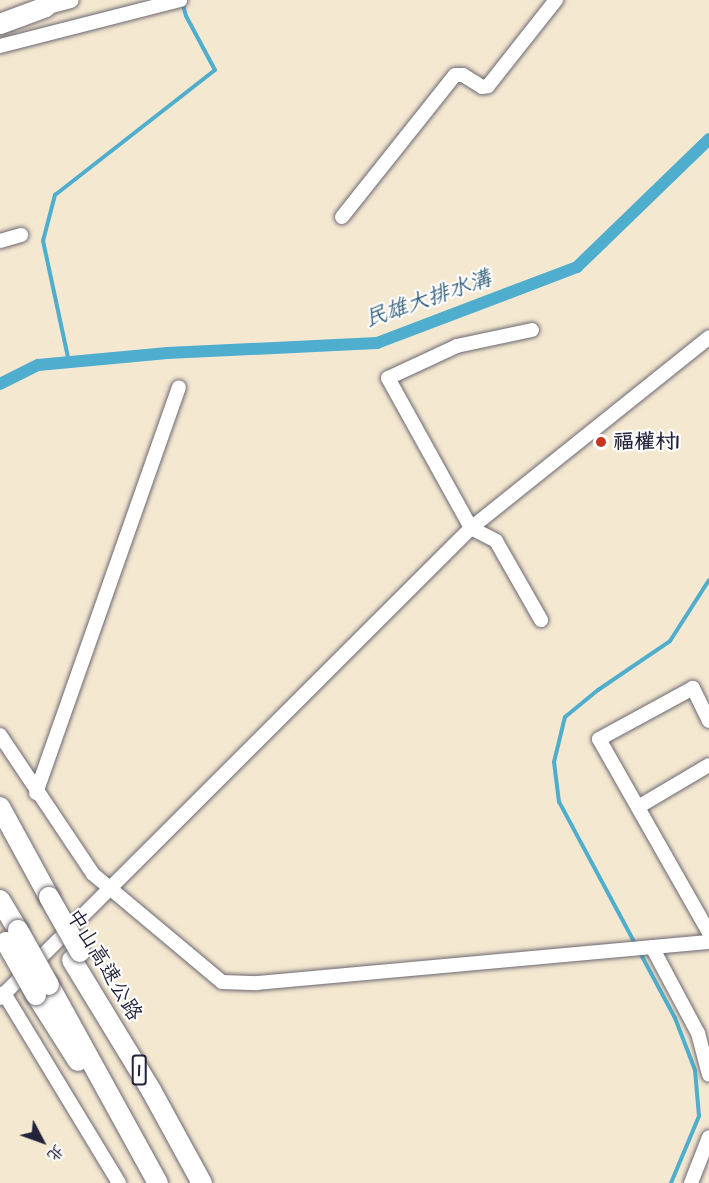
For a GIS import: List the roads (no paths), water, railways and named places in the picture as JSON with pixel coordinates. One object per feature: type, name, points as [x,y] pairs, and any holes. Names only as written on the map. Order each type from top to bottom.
[{"type":"highway","points":[[0,24],[46,7]]},
{"type":"highway","points":[[0,807],[45,902]]},
{"type":"highway","name":"中山高速公路","points":[[0,835],[45,902],[202,1183]]},
{"type":"highway","points":[[0,900],[8,935]]},
{"type":"highway","name":"1","points":[[8,935],[43,990],[99,1095],[122,1117],[158,1183]]},
{"type":"main road","points":[[0,18],[71,0]]},
{"type":"street","points":[[0,46],[180,0]]},
{"type":"street","points":[[342,217],[455,75],[464,75],[482,87],[488,86],[556,0]]},
{"type":"street","points":[[0,241],[21,236]]},
{"type":"street","points":[[532,330],[457,346],[388,378],[471,528],[496,540],[542,620]]},
{"type":"street","points":[[119,1183],[2,996],[471,528],[709,337]]},
{"type":"street","points":[[36,793],[178,387]]},
{"type":"street","points":[[709,721],[693,688],[599,739],[709,933]]},
{"type":"street","points":[[0,735],[79,858],[206,972],[222,982],[238,984],[709,942]]},
{"type":"street","points":[[638,807],[709,765]]},
{"type":"street","points":[[642,948],[699,1033],[709,1075]]},
{"type":"street","points":[[691,1183],[709,1137]]},
{"type":"waterway","points":[[69,362],[43,241],[55,195],[215,70],[186,16],[182,1]]},
{"type":"waterway","name":"民雄大排水溝","points":[[0,384],[38,365],[167,353],[377,343],[577,267],[709,139]]},
{"type":"waterway","points":[[671,1183],[699,1116],[695,1070],[675,1018],[559,802],[554,762],[565,717],[598,690],[670,641],[709,580]]},
{"type":"place","name":"福權村1","points":[[601,442]]}]
